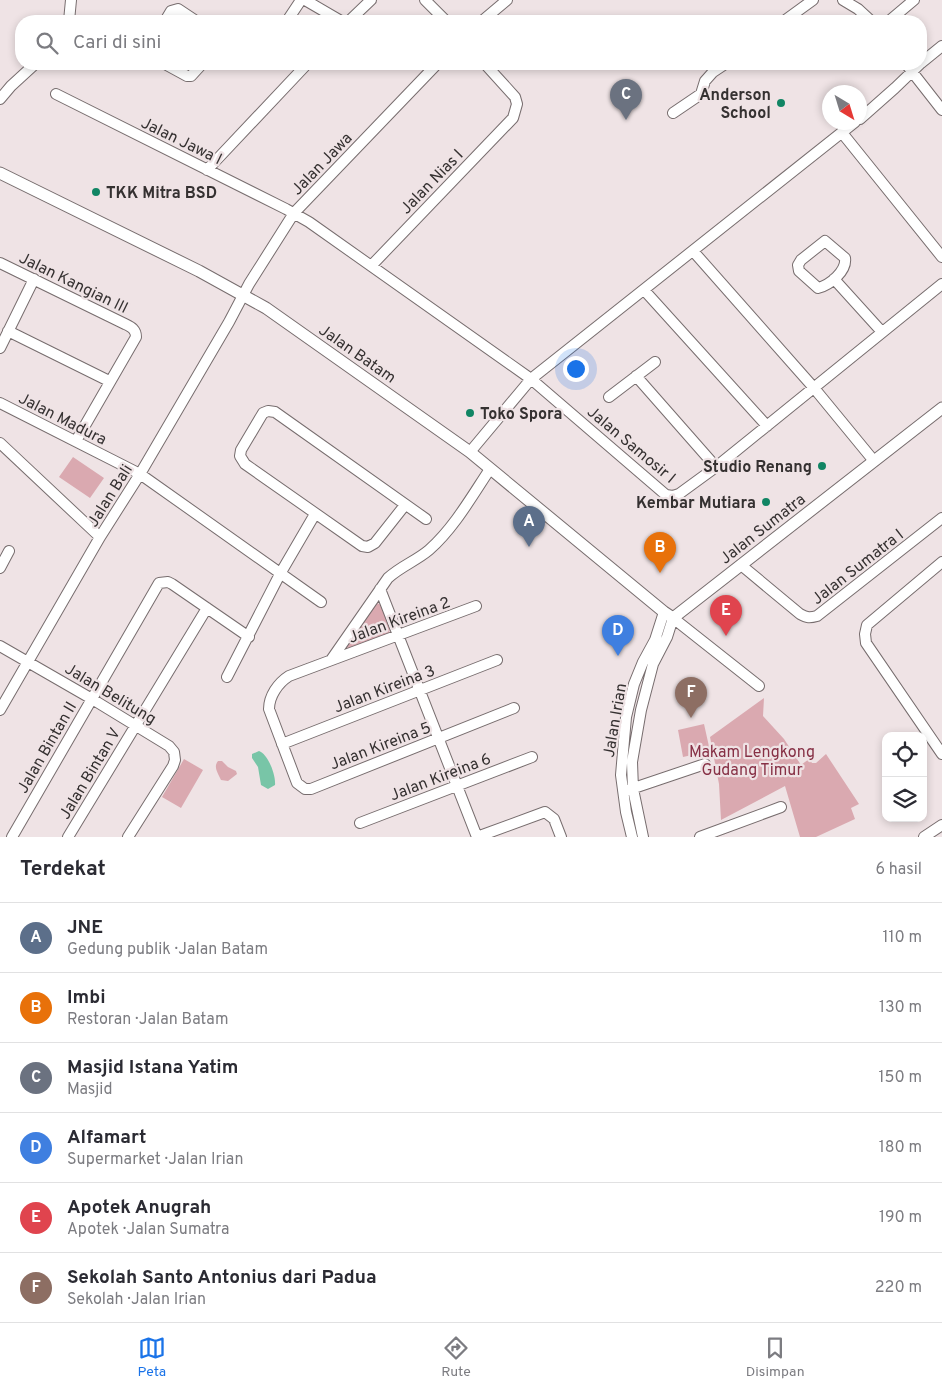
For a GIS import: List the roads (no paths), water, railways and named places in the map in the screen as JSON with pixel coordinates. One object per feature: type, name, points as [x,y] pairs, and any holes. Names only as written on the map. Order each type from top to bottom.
[{"type":"street","points":[[70,15],[71,0]]},
{"type":"street","points":[[291,15],[301,0]]},
{"type":"street","points":[[306,0],[331,15]]},
{"type":"street","points":[[355,15],[371,0]]},
{"type":"street","points":[[425,0],[440,15]]},
{"type":"street","points":[[489,15],[507,0]]},
{"type":"street","points":[[792,15],[813,0]]},
{"type":"street","points":[[843,0],[864,15]]},
{"type":"street","points":[[896,15],[914,0]]},
{"type":"street","points":[[169,15],[171,11],[178,9],[187,15]]},
{"type":"street","points":[[927,58],[942,46]]},
{"type":"street","points":[[0,100],[11,86],[28,70]]},
{"type":"street","points":[[176,70],[190,76],[196,70]]},
{"type":"street","points":[[207,170],[301,70]]},
{"type":"street","name":"Jalan Jawa","points":[[244,296],[249,284],[294,213],[431,70]]},
{"type":"street","name":"Jalan Nias I","points":[[371,266],[513,118],[517,104],[515,97],[490,70]]},
{"type":"street","points":[[674,113],[701,94],[705,81],[716,70]]},
{"type":"street","points":[[867,113],[895,88],[907,70]]},
{"type":"street","points":[[911,70],[942,110]]},
{"type":"street","name":"Jalan Jawa I","points":[[56,94],[294,213]]},
{"type":"street","points":[[470,452],[531,379],[847,130]]},
{"type":"street","points":[[842,134],[942,257]]},
{"type":"street","name":"Jalan Batam","points":[[0,173],[266,308],[470,452],[668,615]]},
{"type":"street","name":"Jalan Samosir I","points":[[294,213],[531,379],[666,495],[673,496],[679,494],[716,467],[942,284]]},
{"type":"street","points":[[825,241],[845,258],[846,264],[844,269],[834,279],[818,288],[799,270],[798,265],[801,260],[825,241]]},
{"type":"street","points":[[693,251],[814,388],[874,462]]},
{"type":"street","name":"Jalan Kangian III","points":[[0,263],[34,278],[134,329],[136,337],[109,381]]},
{"type":"street","points":[[0,348],[34,278]]},
{"type":"street","points":[[834,279],[882,332]]},
{"type":"street","points":[[644,290],[767,426]]},
{"type":"street","name":"Jalan Bali","points":[[0,710],[100,537],[140,474],[244,296]]},
{"type":"street","points":[[8,331],[109,381],[76,441]]},
{"type":"street","points":[[609,396],[655,362]]},
{"type":"street","points":[[636,376],[716,467]]},
{"type":"street","name":"Jalan Madura","points":[[0,403],[140,474],[321,602]]},
{"type":"street","name":"Jalan Sumatra","points":[[668,615],[741,565],[942,408]]},
{"type":"street","points":[[405,504],[375,543],[368,547],[362,546],[242,460],[240,456],[241,450],[263,413],[268,411],[275,412],[405,504],[426,519]]},
{"type":"street","points":[[0,443],[100,537]]},
{"type":"street","points":[[331,660],[388,578],[397,570],[414,562],[441,538],[490,469]]},
{"type":"street","points":[[227,677],[280,574],[315,514]]},
{"type":"street","name":"Jalan Sumatra I","points":[[741,565],[800,614],[807,618],[812,618],[942,518]]},
{"type":"street","points":[[0,568],[9,550]]},
{"type":"street","points":[[942,562],[867,625],[865,634],[866,643],[942,754]]},
{"type":"street","name":"Jalan Bintan II","points":[[12,837],[159,583],[168,582],[172,584],[207,608]]},
{"type":"street","points":[[380,589],[477,837],[540,813],[548,814],[554,820],[561,837]]},
{"type":"street","name":"Jalan Kireina 2","points":[[282,744],[269,709],[269,702],[278,686],[289,676],[476,606]]},
{"type":"street","points":[[207,608],[249,637]]},
{"type":"street","name":"Jalan Bintan V","points":[[68,837],[207,608]]},
{"type":"street","points":[[668,615],[759,686]]},
{"type":"street","name":"Jalan Irian","points":[[632,837],[622,791],[621,762],[626,716],[634,684],[668,615]]},
{"type":"street","name":"Jalan Irian","points":[[643,837],[633,789],[632,762],[641,710],[653,664],[667,638],[668,615]]},
{"type":"street","name":"Jalan Belitung","points":[[0,646],[135,725],[169,746],[174,752],[175,760],[173,766],[128,837]]},
{"type":"street","name":"Jalan Kireina 3","points":[[282,744],[497,660]]},
{"type":"street","name":"Jalan Kireina 5","points":[[282,744],[297,783],[305,789],[311,789],[514,708]]},
{"type":"street","name":"Jalan Kireina 6","points":[[360,823],[532,757]]},
{"type":"street","points":[[621,762],[632,762]]},
{"type":"street","points":[[622,791],[633,789],[705,764]]},
{"type":"street","points":[[700,837],[781,807]]},
{"type":"street","points":[[924,837],[942,825]]},
{"type":"place","name":"Anderson School","points":[[781,103]]},
{"type":"place","name":"Masjid Istana Yatim","points":[[626,120]]},
{"type":"place","name":"TKK Mitra BSD","points":[[96,192]]},
{"type":"place","name":"Toko Spora","points":[[470,413]]},
{"type":"place","name":"Studio Renang","points":[[822,466]]},
{"type":"place","name":"Kembar Mutiara","points":[[766,502]]},
{"type":"place","name":"JNE","points":[[529,547]]},
{"type":"place","name":"Imbi","points":[[660,573]]},
{"type":"place","name":"Apotek Anugrah","points":[[726,636]]},
{"type":"place","name":"Alfamart","points":[[618,656]]},
{"type":"place","name":"Sekolah Santo Antonius dari Padua","points":[[691,718]]},
{"type":"park label","name":"Makam Lengkong Gudang Timur","points":[[752,760]]}]
